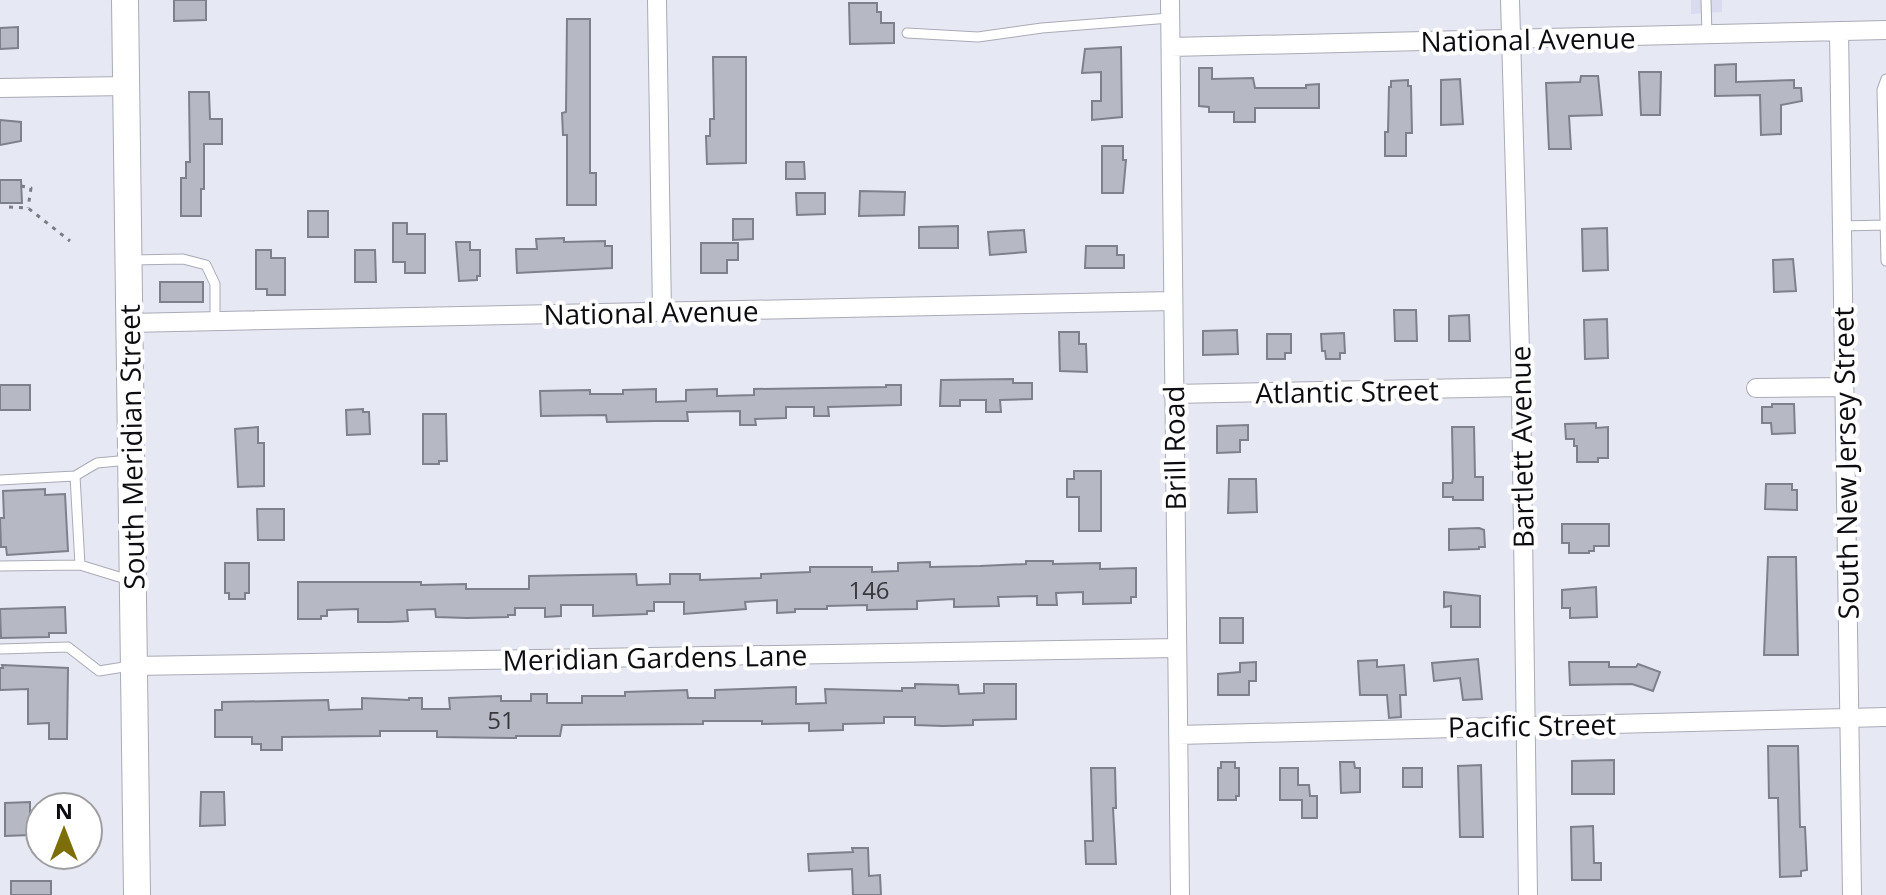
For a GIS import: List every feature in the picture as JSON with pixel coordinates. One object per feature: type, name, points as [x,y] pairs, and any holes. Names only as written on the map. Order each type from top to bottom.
[{"type":"main road","name":"South Meridian Street","points":[[125,0],[137,895]]},
{"type":"street","points":[[657,0],[662,312]]},
{"type":"street","name":"Bartlett Avenue","points":[[1510,0],[1521,387],[1528,895]]},
{"type":"street","name":"Brill Road","points":[[1170,9],[1180,895]]},
{"type":"street","name":"National Avenue","points":[[1171,47],[1886,30]]},
{"type":"street","name":"South New Jersey Street","points":[[1839,31],[1852,895]]},
{"type":"street","points":[[0,88],[126,86]]},
{"type":"street","name":"National Avenue","points":[[129,323],[1173,301]]},
{"type":"street","name":"Atlantic Street","points":[[1173,394],[1521,387]]},
{"type":"street","points":[[1756,388],[1843,387]]},
{"type":"street","name":"Meridian Gardens Lane","points":[[133,666],[1177,648]]},
{"type":"street","name":"Pacific Street","points":[[1178,735],[1886,717]]},
{"type":"lane","points":[[1706,0],[1707,34]]},
{"type":"lane","points":[[907,33],[978,37],[1170,9]]},
{"type":"lane","points":[[1886,79],[1882,90],[1886,261]]},
{"type":"lane","points":[[1841,226],[1885,225]]},
{"type":"lane","points":[[129,260],[183,259],[206,265],[215,284],[215,321]]},
{"type":"lane","points":[[0,480],[75,476],[97,463],[131,460]]},
{"type":"lane","points":[[75,476],[80,565]]},
{"type":"lane","points":[[0,566],[80,565],[132,581]]},
{"type":"lane","points":[[0,649],[68,647],[99,671],[133,666]]},
{"type":"path","points":[[21,186],[31,188],[28,208]]},
{"type":"path","points":[[9,207],[28,208],[70,241]]},
{"type":"shaded area","points":[[1691,0],[1722,0],[1722,12],[1691,14]]},
{"type":"building","points":[[174,0],[206,0],[206,20],[174,21]]},
{"type":"building","points":[[849,3],[877,3],[881,23],[894,23],[894,43],[850,44]]},
{"type":"building","points":[[567,19],[590,19],[590,173],[596,173],[596,205],[567,205],[567,135],[563,135],[562,113],[566,112]]},
{"type":"building","points":[[18,27],[18,48],[0,49],[0,28]]},
{"type":"building","points":[[1121,47],[1122,117],[1092,120],[1092,101],[1101,101],[1101,72],[1082,73],[1085,49]]},
{"type":"building","points":[[713,57],[746,57],[746,163],[707,164],[706,136],[710,136],[710,119],[714,119]]},
{"type":"building","points":[[1736,64],[1736,82],[1794,80],[1794,88],[1801,88],[1802,101],[1781,105],[1781,134],[1761,135],[1760,95],[1715,96],[1715,65]]},
{"type":"building","points":[[1199,68],[1212,68],[1212,79],[1253,78],[1255,88],[1306,88],[1306,85],[1319,84],[1319,108],[1255,108],[1255,122],[1234,122],[1234,112],[1209,112],[1209,107],[1199,106]]},
{"type":"building","points":[[1639,72],[1661,72],[1660,115],[1641,115]]},
{"type":"building","points":[[1581,76],[1598,76],[1602,115],[1569,116],[1571,149],[1549,149],[1546,83],[1580,82]]},
{"type":"building","points":[[1460,79],[1463,124],[1441,125],[1441,80]]},
{"type":"building","points":[[1408,80],[1408,86],[1411,86],[1412,133],[1406,133],[1406,156],[1385,156],[1389,87],[1391,81]]},
{"type":"building","points":[[189,92],[209,92],[210,119],[222,119],[222,144],[204,144],[201,216],[181,216],[181,178],[186,178],[186,162],[190,162]]},
{"type":"building","points":[[0,120],[21,122],[21,141],[0,145]]},
{"type":"building","points":[[1102,146],[1123,146],[1123,160],[1126,160],[1123,193],[1102,193]]},
{"type":"building","points":[[786,162],[804,162],[805,179],[786,179]]},
{"type":"building","points":[[0,180],[21,180],[22,203],[0,203]]},
{"type":"building","points":[[860,191],[905,192],[904,215],[859,216]]},
{"type":"building","points":[[796,193],[825,193],[825,214],[797,215]]},
{"type":"building","points":[[308,211],[328,211],[328,237],[308,237]]},
{"type":"building","points":[[733,219],[753,219],[753,239],[733,240]]},
{"type":"building","points":[[393,223],[407,223],[407,234],[425,234],[425,273],[405,273],[405,262],[393,262]]},
{"type":"building","points":[[958,226],[958,248],[919,248],[919,227]]},
{"type":"building","points":[[1607,228],[1608,270],[1583,271],[1582,229]]},
{"type":"building","points":[[1024,230],[1026,252],[990,255],[988,232]]},
{"type":"building","points":[[564,238],[564,242],[605,241],[605,246],[612,246],[612,268],[517,273],[516,249],[537,249],[536,239]]},
{"type":"building","points":[[456,242],[470,242],[470,250],[480,250],[480,276],[477,280],[459,281]]},
{"type":"building","points":[[701,243],[738,243],[738,260],[727,260],[727,273],[701,273]]},
{"type":"building","points":[[1086,246],[1117,246],[1117,255],[1124,255],[1124,268],[1085,268]]},
{"type":"building","points":[[256,250],[271,250],[271,258],[285,258],[285,295],[267,295],[267,289],[256,289]]},
{"type":"building","points":[[355,250],[375,250],[376,282],[355,282]]},
{"type":"building","points":[[1793,259],[1796,291],[1774,292],[1773,260]]},
{"type":"building","points":[[160,282],[203,282],[203,302],[160,302]]},
{"type":"building","points":[[1394,310],[1416,310],[1417,341],[1395,341]]},
{"type":"building","points":[[1469,315],[1470,341],[1449,341],[1449,316]]},
{"type":"building","points":[[1607,319],[1608,358],[1585,359],[1584,320]]},
{"type":"building","points":[[1237,330],[1238,354],[1203,355],[1203,331]]},
{"type":"building","points":[[1059,332],[1079,332],[1079,344],[1086,344],[1087,372],[1060,371]]},
{"type":"building","points":[[1344,333],[1345,353],[1340,353],[1340,359],[1326,359],[1321,334]]},
{"type":"building","points":[[1267,334],[1291,334],[1291,353],[1285,353],[1285,359],[1267,359]]},
{"type":"building","points":[[1013,379],[1013,383],[1032,383],[1032,399],[1000,400],[1001,412],[986,412],[986,400],[960,400],[960,406],[940,406],[941,380]]},
{"type":"building","points":[[0,385],[30,385],[30,410],[0,410]]},
{"type":"building","points":[[901,385],[901,405],[828,407],[829,416],[814,416],[814,407],[786,407],[786,418],[755,419],[756,425],[740,425],[740,411],[687,412],[688,421],[607,422],[606,415],[541,416],[540,391],[590,390],[590,394],[623,394],[623,390],[656,389],[656,402],[686,401],[686,390],[717,389],[717,396],[754,395],[754,389]]},
{"type":"building","points":[[1772,404],[1794,404],[1795,433],[1772,434],[1771,423],[1762,423],[1762,407],[1772,407]]},
{"type":"building","points":[[363,409],[363,412],[369,412],[370,434],[347,435],[346,410]]},
{"type":"building","points":[[423,414],[446,414],[447,461],[423,464]]},
{"type":"building","points":[[1596,423],[1596,428],[1608,427],[1608,458],[1598,458],[1598,462],[1577,462],[1577,446],[1574,446],[1574,439],[1566,439],[1565,424]]},
{"type":"building","points":[[1248,425],[1248,440],[1240,440],[1240,452],[1217,453],[1217,426]]},
{"type":"building","points":[[258,427],[258,443],[264,443],[264,486],[238,487],[235,429]]},
{"type":"building","points":[[1452,427],[1474,427],[1475,477],[1483,477],[1483,500],[1443,497],[1443,483],[1452,483],[1453,478]]},
{"type":"building","points":[[1074,471],[1101,471],[1101,531],[1079,531],[1079,497],[1067,497],[1067,479],[1074,479]]},
{"type":"building","points":[[1229,479],[1256,479],[1257,512],[1228,513]]},
{"type":"building","points":[[1766,484],[1792,484],[1792,490],[1797,490],[1797,510],[1765,509]]},
{"type":"building","points":[[45,489],[45,495],[65,494],[68,551],[7,555],[6,547],[1,547],[3,491]]},
{"type":"building","points":[[257,509],[284,509],[284,540],[258,540]]},
{"type":"building","points":[[1562,524],[1609,524],[1609,546],[1594,546],[1594,551],[1589,553],[1569,553],[1569,543],[1562,543]]},
{"type":"building","points":[[1449,529],[1484,530],[1485,547],[1449,550]]},
{"type":"building","points":[[1768,557],[1796,557],[1798,655],[1764,655]]},
{"type":"building","points":[[1026,561],[1100,563],[1100,569],[1136,568],[1136,597],[1131,597],[1131,603],[1083,604],[1083,592],[1056,593],[1057,605],[1037,605],[1037,596],[998,597],[999,606],[954,607],[954,599],[917,601],[917,609],[867,610],[867,605],[827,606],[827,609],[795,609],[795,612],[777,613],[777,600],[745,602],[746,609],[684,614],[684,602],[654,602],[654,611],[647,611],[647,614],[593,616],[593,605],[561,605],[561,616],[545,617],[545,608],[515,608],[515,615],[508,617],[467,618],[436,617],[435,609],[407,610],[408,621],[390,622],[358,622],[358,609],[327,610],[327,616],[321,616],[321,619],[298,619],[298,582],[421,582],[421,585],[466,584],[466,589],[529,589],[529,576],[636,574],[637,585],[670,584],[670,574],[700,574],[700,580],[761,578],[761,574],[810,572],[810,567],[872,567],[872,572],[898,571],[898,563],[930,562],[930,567],[1026,564]]},
{"type":"building","points":[[225,563],[249,563],[249,593],[245,593],[245,599],[229,599],[229,593],[225,593]]},
{"type":"building","points":[[1596,587],[1597,617],[1570,618],[1570,608],[1562,608],[1562,590]]},
{"type":"building","points":[[1444,592],[1480,596],[1480,627],[1451,627],[1451,606],[1444,607]]},
{"type":"building","points":[[65,607],[66,633],[49,633],[49,637],[1,638],[0,609]]},
{"type":"building","points":[[1220,618],[1243,618],[1243,643],[1220,643]]},
{"type":"building","points":[[1478,659],[1482,699],[1463,700],[1460,678],[1434,681],[1432,663]]},
{"type":"building","points":[[1377,660],[1377,667],[1404,665],[1406,695],[1400,695],[1401,717],[1389,718],[1387,695],[1360,695],[1358,661]]},
{"type":"building","points":[[1256,662],[1256,681],[1249,681],[1249,695],[1218,695],[1218,674],[1240,672],[1240,663]]},
{"type":"building","points":[[1569,662],[1609,662],[1609,667],[1636,667],[1638,664],[1660,672],[1653,691],[1632,684],[1570,685]]},
{"type":"building","points":[[2,665],[68,668],[67,739],[49,739],[49,723],[28,724],[28,689],[0,690]]},
{"type":"building","points":[[915,684],[958,685],[959,694],[984,693],[984,684],[1016,684],[1016,719],[973,720],[973,725],[943,726],[915,725],[915,717],[884,717],[884,723],[843,724],[843,730],[809,731],[809,723],[762,724],[762,721],[562,725],[560,736],[516,738],[437,737],[437,731],[380,731],[380,736],[282,737],[282,750],[261,750],[261,744],[252,744],[252,737],[215,737],[215,710],[222,710],[222,702],[328,700],[329,710],[362,709],[362,698],[422,698],[422,709],[450,709],[449,698],[501,696],[501,701],[531,701],[531,694],[547,694],[547,703],[582,703],[582,696],[625,696],[625,692],[687,690],[688,698],[715,698],[715,690],[796,687],[796,704],[826,703],[825,689],[902,691],[902,688],[915,688]]},
{"type":"building","points":[[1768,746],[1798,746],[1800,827],[1805,827],[1807,870],[1801,871],[1801,876],[1780,877],[1778,798],[1769,798]]},
{"type":"building","points":[[1614,760],[1614,794],[1572,794],[1572,761]]},
{"type":"building","points":[[1221,762],[1235,762],[1235,768],[1239,768],[1239,796],[1236,800],[1218,800],[1218,768],[1221,768]]},
{"type":"building","points":[[1340,762],[1354,762],[1355,768],[1360,768],[1360,792],[1341,793]]},
{"type":"building","points":[[1481,765],[1483,837],[1460,837],[1458,766]]},
{"type":"building","points":[[1091,768],[1115,768],[1116,808],[1113,808],[1116,864],[1086,864],[1085,841],[1093,841]]},
{"type":"building","points":[[1280,768],[1298,768],[1298,785],[1309,785],[1310,796],[1317,796],[1317,818],[1302,818],[1302,800],[1280,800]]},
{"type":"building","points":[[1403,768],[1422,768],[1422,787],[1403,787]]},
{"type":"building","points":[[201,792],[224,792],[225,825],[200,826]]},
{"type":"building","points":[[24,802],[24,835],[5,836],[5,803]]},
{"type":"building","points":[[1593,826],[1594,863],[1601,863],[1601,880],[1572,880],[1571,827]]},
{"type":"building","points":[[852,848],[868,848],[869,876],[880,875],[881,895],[853,895],[852,869],[809,871],[808,854],[853,852]]},
{"type":"building","points":[[11,881],[51,881],[51,895],[11,895]]}]
